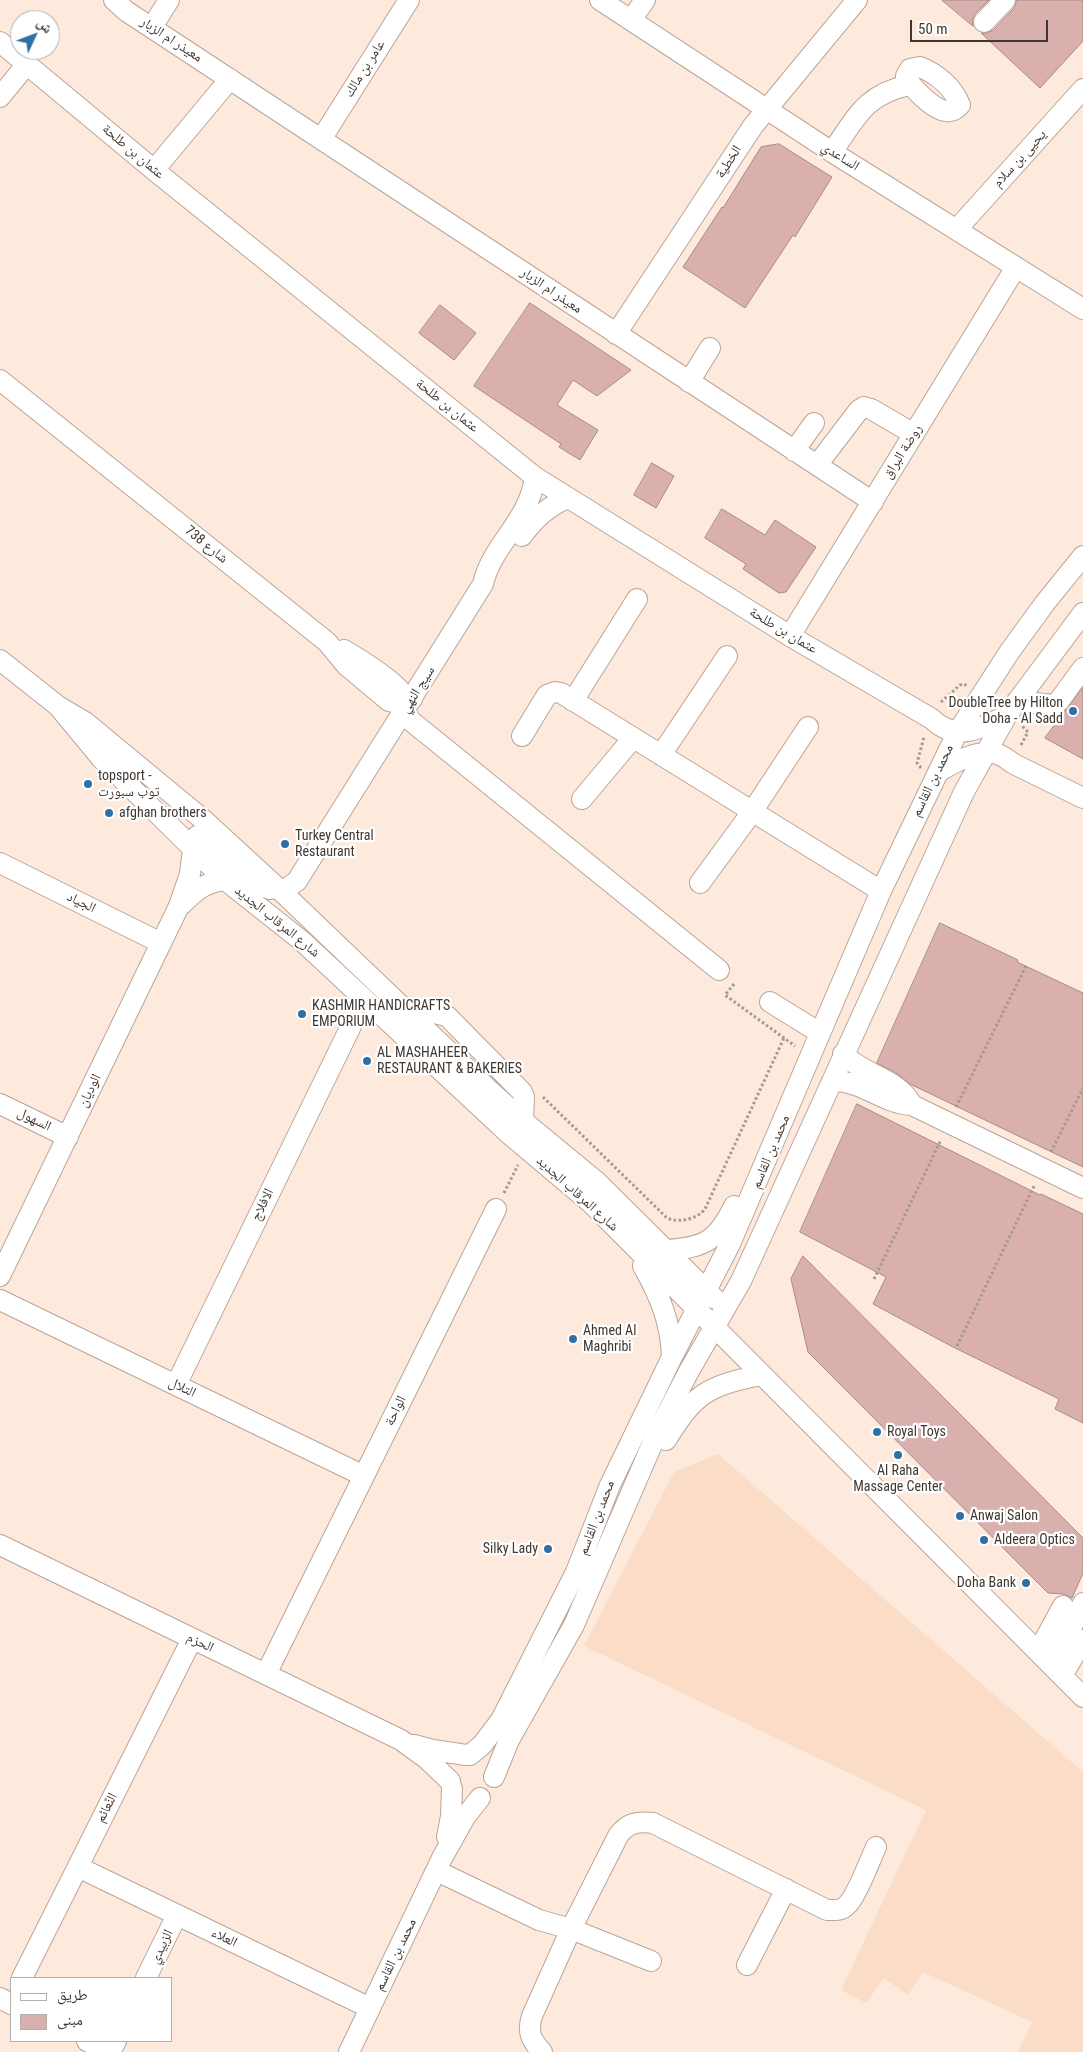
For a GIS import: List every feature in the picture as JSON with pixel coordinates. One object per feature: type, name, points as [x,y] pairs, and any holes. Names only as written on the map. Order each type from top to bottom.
[{"type":"street","name":"معيذر ام الزبار","points":[[114,0],[152,28],[873,502]]},
{"type":"street","points":[[152,28],[169,0]]},
{"type":"street","name":"عامر بن مالك","points":[[322,138],[408,0]]},
{"type":"street","name":"الساعدي","points":[[600,0],[832,152],[1083,309]]},
{"type":"street","points":[[631,20],[645,0]]},
{"type":"street","name":"الخطية","points":[[616,334],[766,108],[857,0]]},
{"type":"street","points":[[984,22],[1005,0]]},
{"type":"street","name":"عثمان بن طلحة","points":[[0,42],[154,170],[535,477],[790,636],[932,719],[943,728],[957,732]]},
{"type":"street","points":[[0,97],[27,64]]},
{"type":"street","points":[[154,170],[230,79]]},
{"type":"street","points":[[832,152],[865,106],[873,99],[889,90],[909,85]]},
{"type":"street","name":"يحيى بن سلام","points":[[957,229],[1083,89]]},
{"type":"street","name":"روضة البراق","points":[[790,636],[1016,267]]},
{"type":"street","points":[[689,382],[710,348]]},
{"type":"street","name":"شارع 738","points":[[0,380],[326,642],[366,664],[398,688],[407,704],[411,721],[719,970]]},
{"type":"street","points":[[817,465],[859,410],[864,407],[871,409],[914,434]]},
{"type":"street","points":[[794,450],[814,423]]},
{"type":"street","name":"سيج النهي","points":[[282,892],[297,881],[483,584],[490,563],[526,509],[534,488],[535,477]]},
{"type":"street","points":[[483,584],[494,575],[538,516],[557,502],[568,498]]},
{"type":"street","name":"محمد بن القاسم","points":[[468,1755],[492,1734],[509,1707],[576,1572],[610,1485],[730,1244],[773,1148],[881,891],[957,732],[1045,603],[1083,556]]},
{"type":"street","points":[[573,701],[637,599]]},
{"type":"street","name":"محمد بن القاسم","points":[[494,1777],[510,1740],[574,1625],[642,1464],[673,1402],[741,1281],[950,820],[1012,708],[1083,613]]},
{"type":"street","points":[[661,755],[727,656]]},
{"type":"street","name":"شارع المرقاب الجديد","points":[[0,660],[58,706],[85,722],[206,822],[523,1121],[597,1182],[726,1309]]},
{"type":"street","points":[[957,732],[990,724],[1012,708],[1053,705],[1059,701],[1083,668]]},
{"type":"street","points":[[522,736],[547,695],[551,692],[561,693],[881,891]]},
{"type":"street","name":"شارع المرقاب الجديد","points":[[58,706],[101,758],[225,880],[307,945],[526,1148],[571,1184],[1083,1697]]},
{"type":"street","points":[[932,719],[973,706]]},
{"type":"street","points":[[700,883],[752,812],[808,727]]},
{"type":"street","points":[[582,799],[632,738]]},
{"type":"street","points":[[938,772],[961,760],[986,753],[1001,755],[1013,764],[1083,798]]},
{"type":"street","points":[[974,774],[986,768],[1013,764]]},
{"type":"street","points":[[158,814],[184,825],[253,882],[282,892]]},
{"type":"street","name":"الوديان","points":[[0,1276],[179,906],[190,874],[193,849]]},
{"type":"street","name":"الجياد","points":[[0,864],[161,944]]},
{"type":"street","name":"الوديان","points":[[179,906],[198,888],[216,881],[225,880]]},
{"type":"street","points":[[771,1000],[822,1030]]},
{"type":"street","points":[[410,1015],[434,1013],[447,1016],[518,1088],[524,1097],[523,1121]]},
{"type":"street","name":"الافلاج","points":[[176,1385],[351,1026]]},
{"type":"street","points":[[843,1054],[854,1065],[897,1086],[909,1097],[912,1104]]},
{"type":"street","points":[[832,1081],[852,1082],[894,1101],[912,1104],[1083,1188]]},
{"type":"street","name":"السهول","points":[[0,1104],[68,1137]]},
{"type":"street","points":[[665,1250],[699,1246],[717,1235],[729,1217],[753,1165],[773,1148]]},
{"type":"street","name":"الواحة","points":[[266,1674],[496,1209]]},
{"type":"street","points":[[631,1244],[660,1296],[666,1312],[670,1327],[672,1358]]},
{"type":"street","name":"التلال","points":[[0,1300],[364,1476]]},
{"type":"street","points":[[642,1464],[658,1453],[682,1415],[699,1397],[726,1382],[761,1375]]},
{"type":"street","name":"الحزم","points":[[0,1545],[401,1740],[432,1750],[468,1755]]},
{"type":"street","points":[[1035,1649],[1058,1603]]},
{"type":"street","points":[[1057,1671],[1083,1603]]},
{"type":"street","name":"النًعائم","points":[[23,1977],[192,1639]]},
{"type":"street","points":[[1057,1671],[1083,1640]]},
{"type":"street","name":"الحزم","points":[[401,1740],[427,1759],[451,1785]]},
{"type":"street","points":[[468,1755],[484,1759],[489,1764],[494,1777],[490,1790],[480,1798],[464,1798],[451,1785],[451,1768],[459,1758],[468,1755]]},
{"type":"street","name":"محمد بن القاسم","points":[[440,1863],[452,1816],[451,1785]]},
{"type":"street","name":"محمد بن القاسم","points":[[349,2052],[440,1863],[465,1817],[480,1798]]},
{"type":"street","points":[[542,2052],[532,2041],[529,2028],[532,2016],[571,1928],[624,1827],[639,1821],[653,1823],[827,1910],[837,1910],[846,1907],[852,1899],[876,1847]]},
{"type":"street","points":[[440,1863],[539,1920],[571,1928],[651,1961]]},
{"type":"street","name":"العلاء","points":[[78,1867],[370,2008]]},
{"type":"street","points":[[747,1965],[786,1889]]},
{"type":"street","name":"الزبيدي","points":[[147,1977],[178,1915]]},
{"type":"street","points":[[90,2042],[110,2052]]},
{"type":"path","points":[[524,1097],[539,1096],[545,1098],[666,1217],[672,1221],[678,1221],[698,1216],[706,1209],[784,1038]]},
{"type":"path","points":[[957,1346],[1083,1088]]},
{"type":"path","points":[[496,1209],[526,1148]]},
{"type":"shaded area","points":[[718,1454],[1083,1772],[1083,2052],[1018,2052],[1032,2022],[923,1972],[908,1995],[884,1978],[866,2003],[841,1990],[926,1810],[584,1646],[674,1472]]},
{"type":"building","points":[[942,0],[989,0],[975,14],[972,20],[973,26]]},
{"type":"building","points":[[1017,0],[1083,0],[1083,41],[1040,88],[981,33],[993,30],[1014,8]]},
{"type":"building","points":[[779,144],[832,177],[795,237],[793,235],[745,308],[683,267],[761,147]]},
{"type":"building","points":[[530,303],[631,370],[597,396],[573,380],[557,405],[598,430],[580,460],[559,447],[561,444],[474,386]]},
{"type":"building","points":[[440,305],[476,333],[454,360],[419,333]]},
{"type":"building","points":[[652,463],[674,476],[656,508],[634,495]]},
{"type":"building","points":[[722,509],[765,535],[775,520],[816,547],[786,592],[779,593],[743,569],[746,564],[705,538]]},
{"type":"building","name":"DoubleTree by Hilton Doha - Al Sadd","points":[[1083,688],[1083,759],[1045,738]]},
{"type":"building","points":[[940,923],[1083,993],[1083,1167],[910,1084],[896,1073],[877,1063]]},
{"type":"building","points":[[857,1104],[1040,1195],[1083,1214],[1083,1423],[1055,1409],[1059,1399],[951,1346],[873,1304],[886,1277],[800,1232]]},
{"type":"building","points":[[803,1256],[1083,1538],[1083,1573],[1072,1598],[1063,1594],[1048,1593],[808,1352],[791,1279]]},
{"type":"place","name":"DoubleTree by Hilton Doha - Al Sadd","points":[[1073,711]]},
{"type":"place","name":"topsport - توب سبورت","points":[[88,784]]},
{"type":"place","name":"afghan brothers","points":[[109,813]]},
{"type":"place","name":"Turkey Central Restaurant","points":[[285,844]]},
{"type":"place","name":"KASHMIR HANDICRAFTS EMPORIUM","points":[[302,1014]]},
{"type":"place","name":"AL MASHAHEER RESTAURANT & BAKERIES","points":[[367,1061]]},
{"type":"place","name":"Ahmed Al Maghribi","points":[[573,1339]]},
{"type":"place","name":"Royal Toys","points":[[877,1432]]},
{"type":"place","name":"Al Raha Massage Center","points":[[898,1455]]},
{"type":"place","name":"Anwaj Salon","points":[[960,1516]]},
{"type":"place","name":"Aldeera Optics","points":[[984,1540]]},
{"type":"place","name":"Silky Lady","points":[[548,1549]]},
{"type":"place","name":"Doha Bank","points":[[1026,1583]]}]
